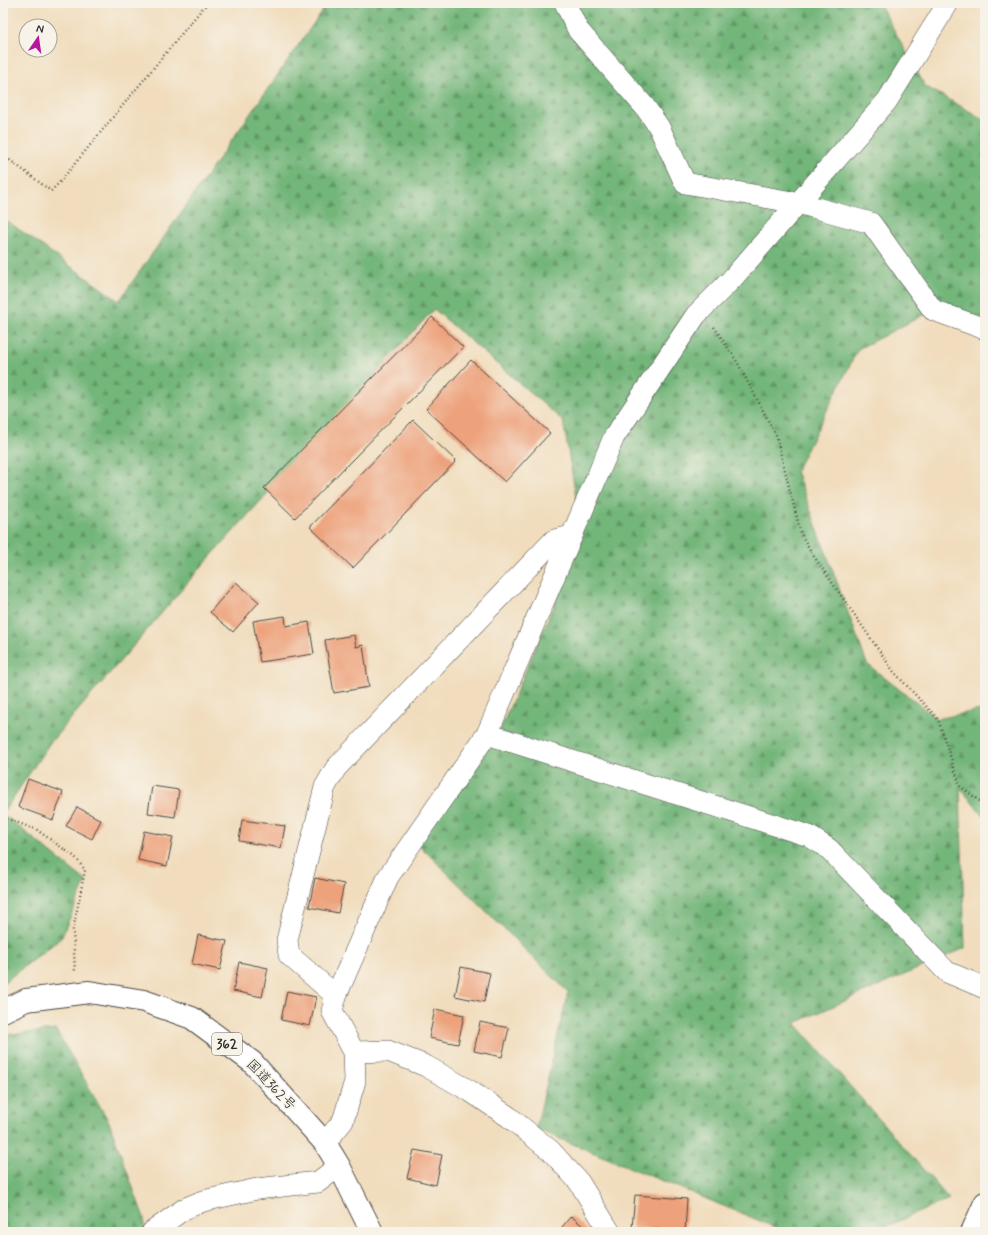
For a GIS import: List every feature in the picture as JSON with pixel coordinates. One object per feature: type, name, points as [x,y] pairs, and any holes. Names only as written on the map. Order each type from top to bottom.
[{"type":"highway","name":"国道362号","points":[[3,1011],[26,1000],[89,992],[144,1001],[192,1018],[252,1062],[325,1143],[339,1166],[372,1232]]},
{"type":"highway","points":[[972,1232],[985,1203]]},
{"type":"street","points":[[565,3],[578,30],[645,107],[659,127],[686,183],[798,203],[871,223],[933,310],[985,329]]},
{"type":"street","points":[[325,1143],[343,1120],[355,1081],[354,1052],[332,1011],[336,996],[388,877],[487,734],[614,437],[696,315],[731,280],[887,101],[948,3]]},
{"type":"street","points":[[336,996],[289,955],[287,940],[325,787],[336,768],[554,540],[572,536]]},
{"type":"street","points":[[487,734],[809,836],[829,849],[947,972],[985,988]]},
{"type":"street","points":[[354,1052],[388,1052],[426,1066],[470,1091],[509,1117],[551,1151],[579,1182],[610,1232]]},
{"type":"street","points":[[152,1232],[184,1209],[203,1201],[257,1189],[318,1182],[339,1166]]},
{"type":"path","points":[[3,155],[51,191],[207,3]]},
{"type":"path","points":[[702,310],[736,360],[776,435],[801,534],[813,555],[894,672],[938,719],[960,786],[985,805]]},
{"type":"path","points":[[3,817],[37,830],[75,857],[85,870],[73,930],[76,993]]},
{"type":"green space","points":[[328,3],[879,3],[925,86],[985,120],[985,318],[933,310],[858,349],[796,471],[867,664],[937,719],[985,709],[985,819],[960,787],[965,948],[795,1023],[949,1199],[874,1232],[787,1232],[536,1129],[568,992],[414,840],[497,737],[583,538],[563,421],[434,309],[202,566],[49,744],[3,813],[3,218],[119,301]]},
{"type":"green space","points":[[3,814],[86,881],[61,938],[3,983]]},
{"type":"green space","points":[[56,1030],[109,1122],[144,1218],[144,1232],[3,1232],[3,1035]]},
{"type":"building","points":[[432,317],[463,347],[295,518],[264,488]]},
{"type":"building","points":[[471,360],[550,433],[505,482],[426,409]]},
{"type":"building","points":[[413,420],[456,461],[353,568],[310,527]]},
{"type":"building","points":[[236,582],[259,602],[233,632],[210,612]]},
{"type":"building","points":[[285,616],[286,626],[309,622],[314,654],[260,662],[253,621]]},
{"type":"building","points":[[354,635],[356,647],[363,645],[369,687],[334,693],[325,640]]},
{"type":"building","points":[[28,779],[63,792],[53,820],[18,807]]},
{"type":"building","points":[[152,786],[179,790],[175,817],[148,813]]},
{"type":"building","points":[[77,807],[101,820],[92,839],[66,826]]},
{"type":"building","points":[[242,820],[285,826],[281,848],[239,841]]},
{"type":"building","points":[[144,831],[173,837],[167,866],[138,860]]},
{"type":"building","points":[[315,878],[344,884],[338,913],[309,907]]},
{"type":"building","points":[[198,935],[227,941],[220,970],[192,964]]},
{"type":"building","points":[[239,962],[268,968],[262,997],[233,991]]},
{"type":"building","points":[[461,967],[490,973],[484,1002],[455,996]]},
{"type":"building","points":[[287,991],[316,997],[310,1026],[281,1020]]},
{"type":"building","points":[[435,1009],[464,1015],[458,1044],[429,1038]]},
{"type":"building","points":[[480,1022],[509,1028],[502,1057],[474,1051]]},
{"type":"building","points":[[414,1150],[442,1155],[436,1185],[407,1178]]},
{"type":"building","points":[[635,1195],[687,1199],[685,1232],[658,1232],[658,1229],[632,1228]]},
{"type":"building","points":[[571,1216],[590,1232],[558,1232]]}]
